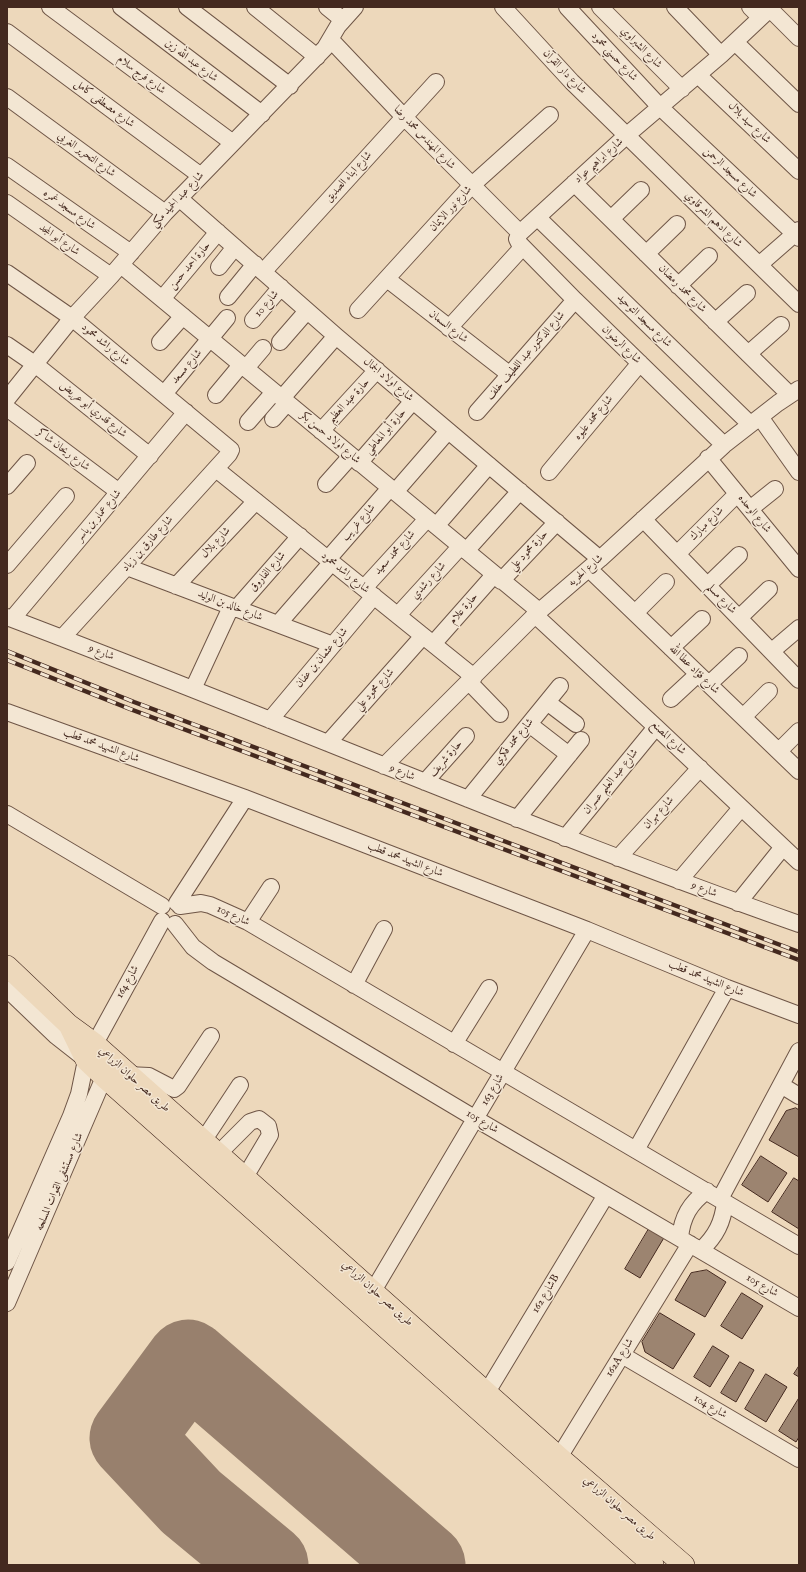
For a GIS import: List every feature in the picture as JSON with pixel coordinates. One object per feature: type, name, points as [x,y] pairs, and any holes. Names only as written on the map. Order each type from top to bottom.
[{"type":"main road","name":"طريق مصر حلوان الزراعي","points":[[7,966],[69,1025],[90,1052],[108,1069],[209,1154]]},
{"type":"main road","name":"طريق مصر حلوان الزراعي","points":[[108,1069],[128,1075],[240,1186],[554,1465],[684,1565]]},
{"type":"main road","name":"طريق مصر حلوان الزراعي","points":[[240,1186],[373,1291],[487,1392],[554,1465],[653,1565]]},
{"type":"street","name":"شارع فرج سلام","points":[[50,7],[233,143]]},
{"type":"street","name":"شارع عبد الله زين","points":[[121,7],[262,114]]},
{"type":"street","points":[[187,7],[290,86]]},
{"type":"street","points":[[255,7],[317,57]]},
{"type":"street","points":[[327,7],[343,20]]},
{"type":"street","name":"شارع عبد الحميد مكي","points":[[7,399],[36,365],[72,318],[121,265],[178,198],[317,57],[331,40],[338,26],[355,7]]},
{"type":"street","name":"شارع دار القرآن","points":[[503,7],[572,82],[627,136]]},
{"type":"street","name":"شارع الشبراوي","points":[[600,7],[682,89]]},
{"type":"street","points":[[675,7],[721,55]]},
{"type":"street","name":"شارع حسني محمود","points":[[575,10],[661,108]]},
{"type":"street","points":[[763,10],[799,38]]},
{"type":"street","name":"شارع ابراهيم عواد","points":[[449,328],[520,251],[520,239],[538,218],[574,183],[721,55],[735,42],[763,10]]},
{"type":"street","name":"شارع مصطفى كامل","points":[[7,32],[200,176]]},
{"type":"street","name":"شارع المهندس محمد رضا","points":[[331,40],[520,239]]},
{"type":"street","points":[[735,42],[799,104]]},
{"type":"street","name":"شارع سيد بلال","points":[[698,74],[799,172]]},
{"type":"street","name":"شارع ابناء الصديق","points":[[228,297],[259,268],[436,82]]},
{"type":"street","name":"شارع التحرير الغربي","points":[[7,97],[165,213]]},
{"type":"street","name":"شارع مسجد الرحمن","points":[[661,108],[798,234]]},
{"type":"street","name":"شارع نور الايمان","points":[[358,310],[388,279],[471,186],[550,115]]},
{"type":"street","name":"شارع ادهم الشرقاوي","points":[[627,136],[799,304]]},
{"type":"street","name":"شارع مسجد غمره","points":[[7,166],[121,265]]},
{"type":"street","name":"شارع محمد رمضان","points":[[574,183],[748,354],[794,392]]},
{"type":"street","points":[[611,219],[641,190]]},
{"type":"street","name":"شارع اولاد الجمال","points":[[178,198],[336,336],[557,522],[595,564]]},
{"type":"street","name":"شارع أبو المجد","points":[[7,204],[121,265]]},
{"type":"street","name":"شارع مسجد التوحيد","points":[[538,218],[755,421],[799,470]]},
{"type":"street","points":[[646,254],[677,224]]},
{"type":"street","name":"حارة احمد حسن","points":[[162,299],[218,232]]},
{"type":"street","points":[[759,265],[798,234]]},
{"type":"street","name":"شارع الرضوان","points":[[520,239],[575,300],[724,445]]},
{"type":"street","points":[[219,267],[235,247]]},
{"type":"street","points":[[678,286],[709,256]]},
{"type":"street","name":"شارع اولاد حسن بكر","points":[[121,265],[498,578],[537,613]]},
{"type":"street","name":"شارع راشد محمود","points":[[7,273],[72,318],[229,448]]},
{"type":"street","name":"شارع السمان","points":[[388,279],[509,374]]},
{"type":"street","name":"شارع 10","points":[[253,320],[281,287]]},
{"type":"street","points":[[715,322],[747,293]]},
{"type":"street","name":"شارع الدكتور عبد اللطيف خلف","points":[[477,412],[575,300]]},
{"type":"street","points":[[280,342],[307,311]]},
{"type":"street","points":[[160,342],[183,316]]},
{"type":"street","name":"شارع مسعد","points":[[164,394],[227,318]]},
{"type":"street","points":[[748,354],[781,325]]},
{"type":"street","points":[[248,422],[281,398],[336,336]]},
{"type":"street","name":"شارع قدري أبو عريض","points":[[7,345],[36,365],[150,456]]},
{"type":"street","points":[[216,395],[263,348]]},
{"type":"street","name":"شارع محمد عليوه","points":[[549,472],[640,363]]},
{"type":"street","name":"حارة عبد العظيم","points":[[321,431],[377,370]]},
{"type":"street","name":"شارع الحريه","points":[[384,766],[537,613],[595,564],[708,458],[794,392]]},
{"type":"street","points":[[273,419],[281,398]]},
{"type":"street","name":"حارة أبو المعاطي","points":[[326,484],[355,459],[413,401]]},
{"type":"street","name":"شارع ريحان شاكر","points":[[7,408],[119,492]]},
{"type":"street","name":"شارع عمار بن ياسر","points":[[10,618],[150,456],[186,412]]},
{"type":"street","name":"شارع غريب","points":[[278,624],[330,560],[392,490],[448,431]]},
{"type":"street","name":"شارع طارق بن زياد","points":[[62,638],[231,452],[229,448]]},
{"type":"street","name":"شارع الوحده","points":[[708,458],[799,569]]},
{"type":"street","points":[[7,486],[27,463]]},
{"type":"street","name":"شارع محمد سعيد","points":[[369,592],[431,522],[489,465]]},
{"type":"street","name":"شارع راشد محمود","points":[[216,469],[428,640],[471,679],[500,714]]},
{"type":"street","points":[[750,509],[775,489]]},
{"type":"street","name":"شارع رشدي","points":[[398,615],[520,491]]},
{"type":"street","name":"شارع مبارك","points":[[677,554],[737,494]]},
{"type":"street","points":[[7,565],[66,496]]},
{"type":"street","name":"شارع بلال","points":[[176,586],[256,501]]},
{"type":"street","name":"شارع مسلم","points":[[643,518],[799,680]]},
{"type":"street","name":"حارة محمود علي","points":[[498,578],[557,522]]},
{"type":"street","name":"شارع الفاروق","points":[[193,689],[234,608],[300,536]]},
{"type":"street","points":[[708,586],[739,555]]},
{"type":"street","name":"شارع فؤاد عطا الله","points":[[595,564],[635,613],[799,771]]},
{"type":"street","name":"شارع خالد بن الوليد","points":[[127,567],[333,645]]},
{"type":"street","name":"حارة علام","points":[[428,640],[498,578]]},
{"type":"street","points":[[635,613],[666,582]]},
{"type":"street","points":[[739,618],[769,589]]},
{"type":"street","name":"شارع عثمان بن عفان","points":[[270,720],[333,645],[369,592]]},
{"type":"street","name":"شارع المصنع","points":[[537,613],[799,862]]},
{"type":"street","name":"شارع 9","points":[[10,618],[193,689],[565,838],[738,903],[799,924]]},
{"type":"street","points":[[671,648],[702,619]]},
{"type":"street","points":[[772,652],[799,628]]},
{"type":"street","name":"شارع محمود علي","points":[[328,743],[428,640]]},
{"type":"street","points":[[671,699],[739,656]]},
{"type":"street","name":"شارع محمد فكري","points":[[468,799],[560,686]]},
{"type":"street","points":[[743,717],[769,691]]},
{"type":"street","points":[[547,702],[576,724]]},
{"type":"street","name":"شارع الشهيد محمد قطب","points":[[7,712],[245,798],[587,930],[727,988],[799,1015]]},
{"type":"street","points":[[529,724],[569,755]]},
{"type":"street","name":"شارع عبد العليم عسران","points":[[565,838],[656,727]]},
{"type":"street","points":[[778,751],[799,731]]},
{"type":"street","name":"حارة شريف","points":[[425,782],[466,736]]},
{"type":"street","points":[[517,819],[581,740]]},
{"type":"street","name":"شارع مهران","points":[[618,858],[700,768]]},
{"type":"street","name":"شارع 164","points":[[90,1052],[171,912],[245,798]]},
{"type":"street","points":[[679,881],[741,808]]},
{"type":"street","name":"شارع 105","points":[[7,814],[171,912],[194,947],[213,962],[606,1196],[799,1308]]},
{"type":"street","points":[[738,903],[783,847]]},
{"type":"street","points":[[248,922],[271,887]]},
{"type":"street","name":"شارع 105","points":[[171,912],[201,903],[210,905],[248,922],[799,1246]]},
{"type":"street","points":[[354,985],[384,929]]},
{"type":"street","name":"شارع 163","points":[[373,1291],[587,930]]},
{"type":"street","points":[[454,1044],[489,988]]},
{"type":"street","points":[[636,1150],[727,988]]},
{"type":"street","points":[[7,989],[56,1036],[90,1052]]},
{"type":"street","points":[[128,1075],[149,1076],[174,1088],[178,1086],[211,1036]]},
{"type":"street","points":[[717,1197],[724,1213],[716,1234],[691,1244],[681,1227],[684,1216],[694,1202],[717,1197],[799,1051]]},
{"type":"street","name":"شارع مستشفى القوات المسلحه","points":[[7,1262],[71,1116],[79,1094],[90,1052]]},
{"type":"street","name":"شارع مستشفى القوات المسلحه","points":[[7,1303],[108,1069]]},
{"type":"street","points":[[209,1154],[240,1085]]},
{"type":"street","points":[[781,1085],[799,1096]]},
{"type":"street","points":[[209,1154],[250,1122],[259,1119],[268,1126],[270,1135],[240,1186]]},
{"type":"street","name":"شارع 162B","points":[[487,1392],[606,1196]]},
{"type":"street","name":"162A شارع","points":[[554,1465],[691,1244]]},
{"type":"street","name":"شارع 104","points":[[622,1355],[799,1459]]},
{"type":"building","points":[[796,1108],[799,1110],[799,1157],[769,1140],[786,1111]]},
{"type":"building","points":[[761,1156],[787,1173],[768,1202],[742,1185]]},
{"type":"building","points":[[794,1178],[799,1181],[799,1229],[772,1212]]},
{"type":"building","points":[[650,1227],[665,1236],[640,1278],[625,1269]]},
{"type":"building","points":[[707,1270],[726,1282],[705,1317],[675,1300],[691,1273]]},
{"type":"building","points":[[742,1293],[763,1306],[742,1339],[721,1326]]},
{"type":"building","points":[[660,1313],[695,1334],[673,1369],[645,1352],[642,1342]]},
{"type":"building","points":[[713,1346],[729,1356],[710,1387],[694,1377]]},
{"type":"building","points":[[740,1362],[754,1370],[736,1402],[721,1393]]},
{"type":"building","points":[[799,1366],[799,1377],[794,1374]]},
{"type":"building","points":[[766,1374],[787,1387],[766,1422],[745,1409]]},
{"type":"building","points":[[799,1398],[799,1437],[796,1442],[779,1431]]},
{"type":"runway","points":[[267,1565],[191,1502],[131,1438],[188,1361],[424,1565]]},
{"type":"railway","points":[[7,651],[134,702],[799,952]]},
{"type":"railway","points":[[7,660],[130,709],[799,960]]}]
